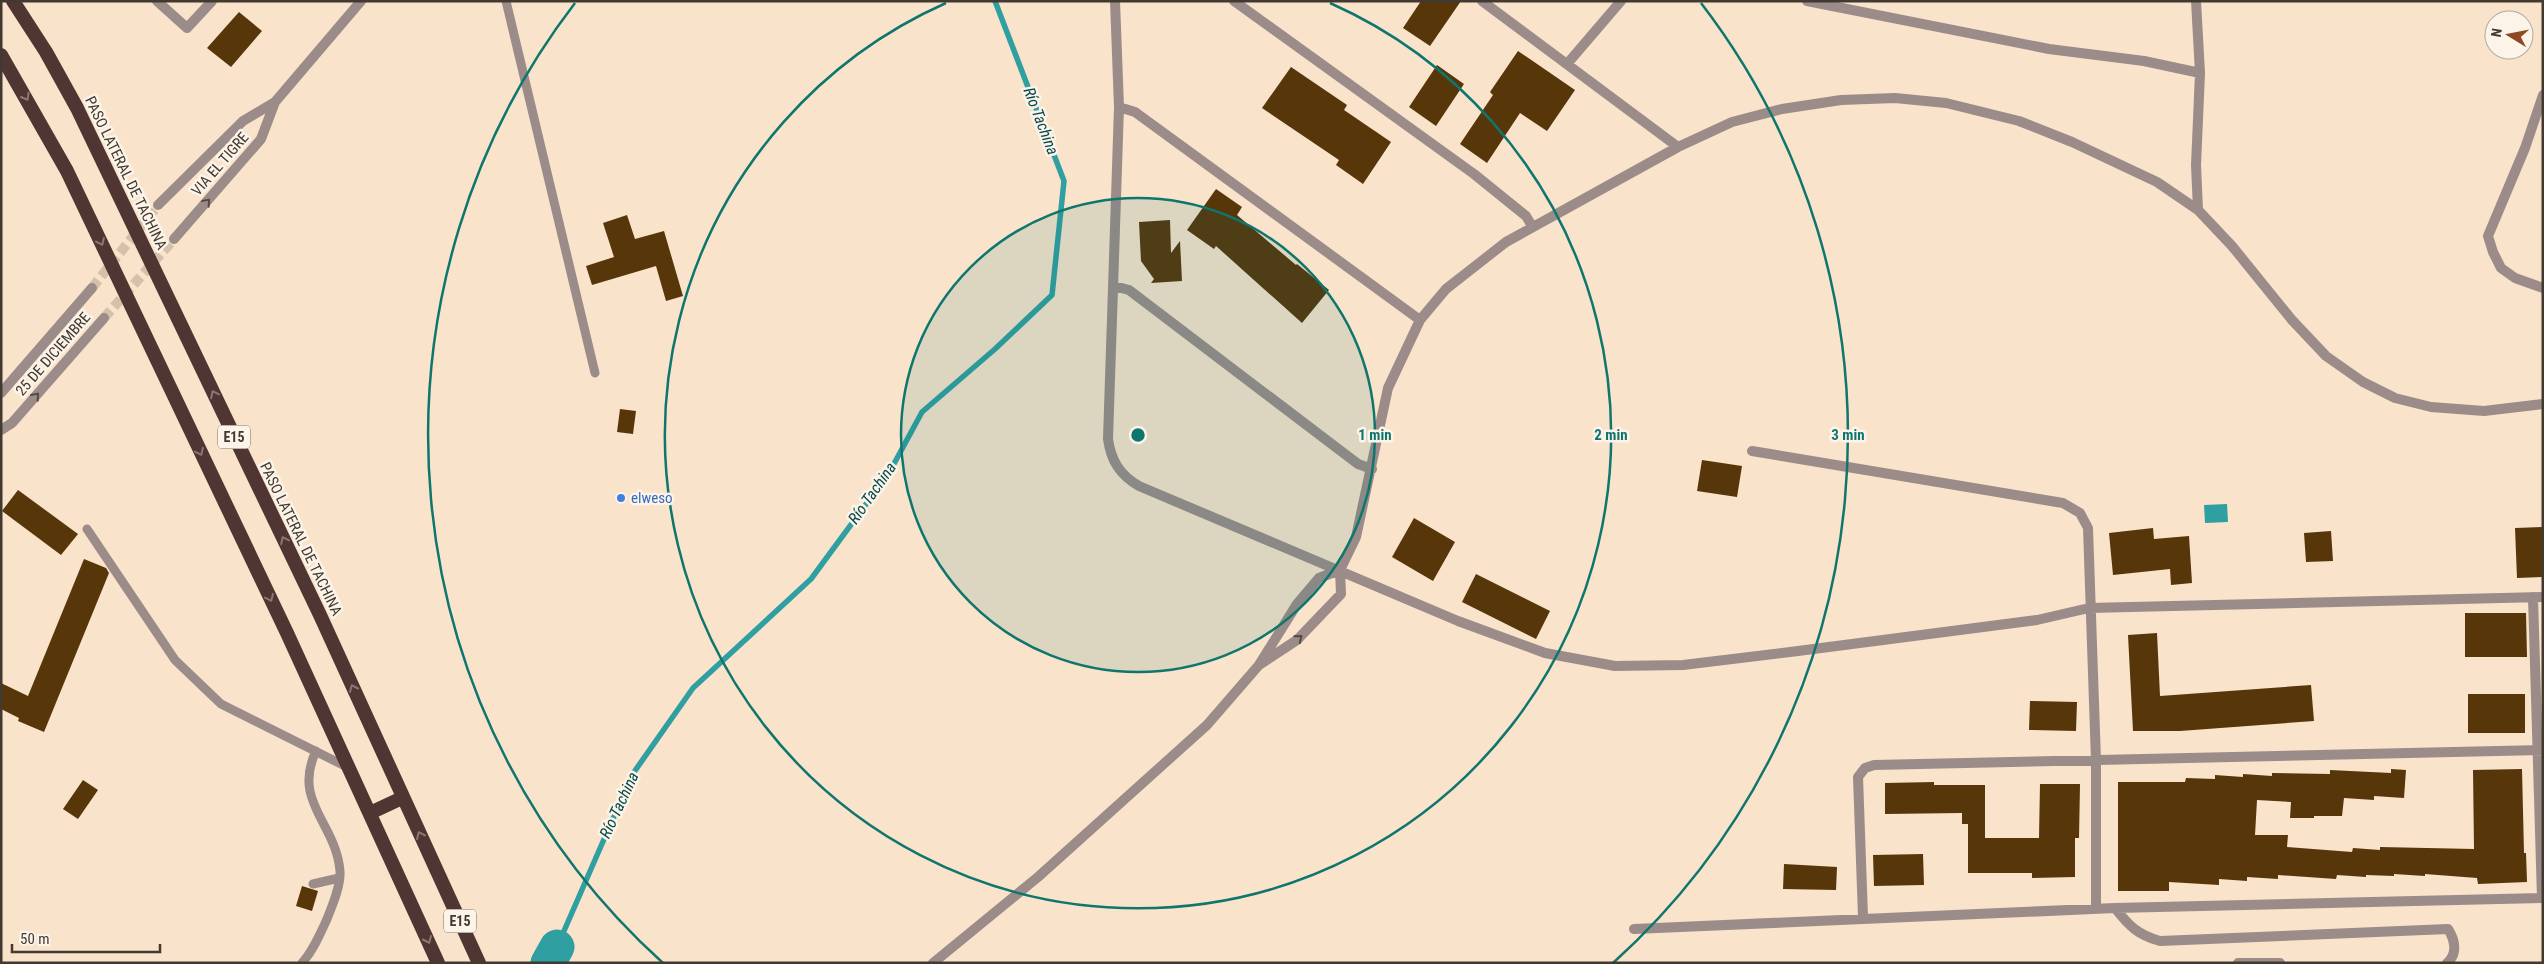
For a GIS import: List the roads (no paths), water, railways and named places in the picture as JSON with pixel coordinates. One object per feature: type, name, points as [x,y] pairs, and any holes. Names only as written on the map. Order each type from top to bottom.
[{"type":"highway","name":"PASO LATERAL DE TACHINA","points":[[13,1],[46,52],[77,108],[320,615],[479,963]]},
{"type":"highway","name":"E15","points":[[1,55],[67,171],[349,768],[438,963]]},
{"type":"highway","points":[[370,813],[402,798]]},
{"type":"street","points":[[157,1],[187,28],[212,1]]},
{"type":"street","name":"VIA EL TIGRE","points":[[158,205],[243,121],[275,102],[361,1]]},
{"type":"street","points":[[1115,1],[1119,108],[1108,439],[1110,450],[1119,470],[1139,486],[1458,621],[1545,652],[1615,666],[1683,665],[1798,652],[2037,620],[2089,608],[2538,597],[2542,898],[2115,908],[1863,917],[1634,929]]},
{"type":"street","points":[[1234,1],[1474,174],[1526,216],[1532,226]]},
{"type":"street","points":[[1482,1],[1678,147]]},
{"type":"street","points":[[1567,64],[1620,1]]},
{"type":"street","points":[[1806,1],[2049,49],[2144,61],[2200,73]]},
{"type":"street","points":[[2196,1],[2200,73],[2196,165],[2198,210]]},
{"type":"street","points":[[2543,95],[2525,148],[2488,236],[2493,252],[2502,268],[2515,278],[2543,288]]},
{"type":"street","points":[[1258,665],[1297,640],[1342,594],[1340,570],[1356,537],[1388,388],[1420,320],[1446,290],[1474,265],[1506,242],[1678,147],[1732,122],[1782,109],[1841,100],[1896,98],[1946,103],[2019,121],[2072,142],[2157,182],[2198,210],[2320,350],[2363,382],[2395,398],[2430,407],[2484,411],[2543,404]]},
{"type":"street","name":"VIA EL TIGRE","points":[[174,239],[261,139],[275,102]]},
{"type":"street","points":[[1119,108],[1135,112],[1420,320]]},
{"type":"street","points":[[1114,286],[1129,290],[1358,464],[1372,469]]},
{"type":"street","name":"25 DE DICIEMBRE","points":[[1,393],[92,288]]},
{"type":"street","name":"25 DE DICIEMBRE","points":[[1,430],[12,423],[104,318]]},
{"type":"street","points":[[1752,451],[2063,503],[2080,512],[2088,528],[2089,608],[2096,761],[2096,909]]},
{"type":"street","points":[[933,963],[1038,877],[1207,725],[1258,665],[1297,604],[1319,578],[1340,570]]},
{"type":"street","points":[[1863,917],[1858,777],[1865,768],[1874,765],[2541,750]]},
{"type":"street","points":[[2115,908],[2131,928],[2142,936],[2160,940],[2448,930],[2454,938],[2454,953],[2447,963]]},
{"type":"street","points":[[2238,963],[2280,963]]},
{"type":"lane","points":[[506,1],[595,374]]},
{"type":"lane","points":[[87,529],[175,660],[221,704],[349,768]]},
{"type":"lane","points":[[302,963],[321,933],[332,908],[340,871],[329,834],[310,796],[307,779],[309,766],[316,751]]},
{"type":"lane","points":[[313,884],[339,878]]},
{"type":"water","points":[[2227,504],[2228,522],[2205,523],[2204,505]]},
{"type":"waterway","name":"Río Tachina","points":[[557,947],[632,775],[693,688],[811,579],[889,473],[922,412],[995,349],[1052,295],[1064,181],[995,1]]},
{"type":"waterway","name":"Río Tachina","points":[[548,963],[557,947]]},
{"type":"tunnel","points":[[92,288],[158,205]]},
{"type":"tunnel","points":[[104,318],[174,239]]},
{"type":"place","name":"elweso","points":[[621,498]]}]
